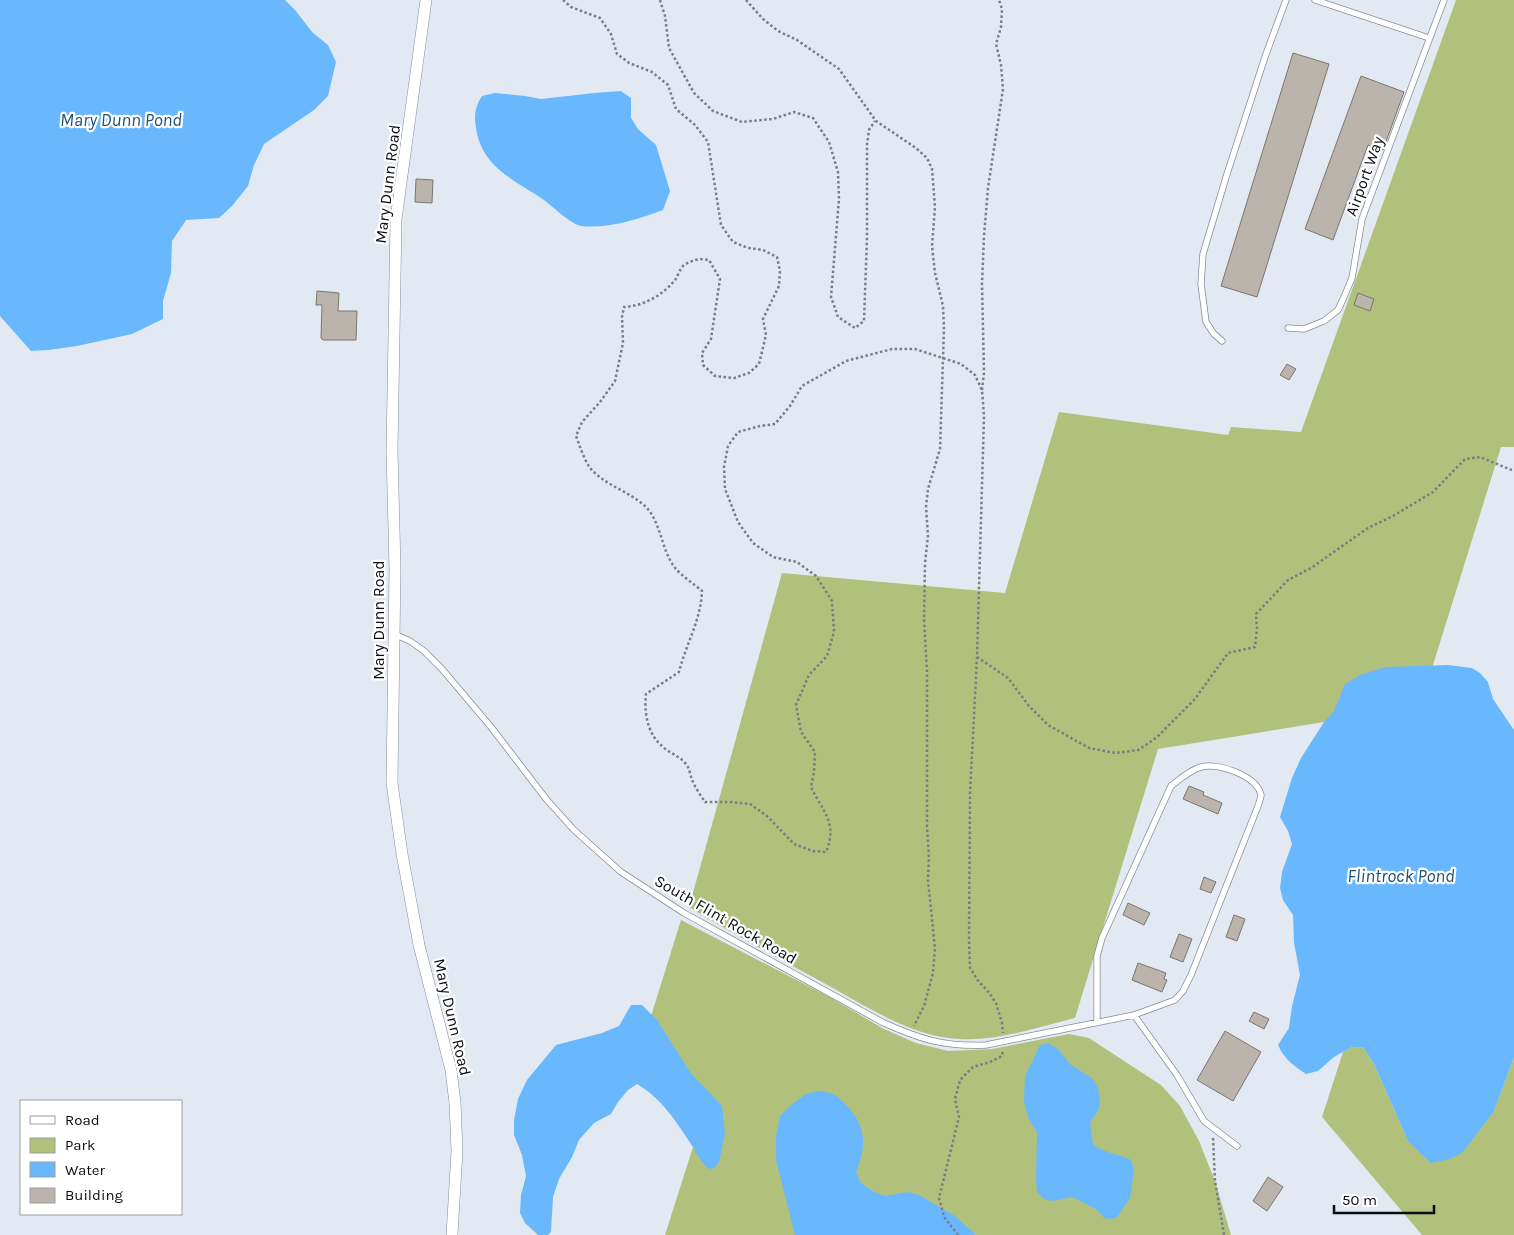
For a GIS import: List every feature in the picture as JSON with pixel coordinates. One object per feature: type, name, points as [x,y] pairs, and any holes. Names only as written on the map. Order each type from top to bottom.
[{"type":"street","name":"Mary Dunn Road","points":[[426,0],[396,219],[392,451],[394,634],[392,783],[415,925],[450,1070],[455,1103],[456,1151],[452,1235]]},
{"type":"lane","points":[[1222,341],[1214,334],[1206,322],[1201,284],[1203,254],[1230,165],[1286,0]]},
{"type":"lane","points":[[1314,0],[1430,38]]},
{"type":"lane","name":"Airport Way","points":[[1288,328],[1304,329],[1324,321],[1338,310],[1352,278],[1362,219],[1444,0]]},
{"type":"lane","name":"South Flint Rock Road","points":[[394,634],[410,640],[442,669],[492,727],[574,830],[621,872],[684,913],[882,1022],[909,1034],[935,1042],[964,1046],[986,1045],[1134,1015],[1175,1000],[1183,991],[1191,975],[1258,806],[1261,796],[1256,784],[1243,775],[1223,768],[1202,766],[1185,775],[1171,786],[1102,938],[1097,956],[1097,1022]]},
{"type":"lane","points":[[1134,1015],[1177,1075],[1204,1121],[1237,1146]]},
{"type":"path","points":[[563,0],[571,7],[600,18],[610,34],[617,54],[629,63],[652,72],[668,84],[676,109],[695,125],[708,142],[721,225],[733,242],[748,248],[763,250],[777,257],[780,271],[779,286],[763,319],[766,335],[759,364],[749,373],[734,378],[715,376],[703,365],[702,353],[712,339],[720,279],[709,260],[699,258],[683,266],[676,278],[666,289],[638,306],[624,307],[622,317],[623,343],[615,381],[582,422],[576,436],[593,473],[627,492],[646,508],[654,519],[664,548],[676,569],[702,591],[701,607],[683,655],[679,672],[646,694],[645,708],[653,734],[661,746],[676,754],[688,765],[692,781],[705,802],[750,804],[767,816],[794,844],[813,851],[826,852],[831,840],[830,821],[811,787],[815,752],[801,732],[796,705],[810,675],[827,656],[834,632],[832,601],[816,576],[797,562],[773,557],[754,543],[738,522],[725,489],[724,467],[728,446],[738,432],[775,424],[790,406],[802,386],[846,361],[892,349],[915,349],[961,364],[975,375],[982,390]]},
{"type":"path","points":[[660,0],[665,16],[669,48],[694,93],[713,111],[742,122],[773,119],[794,112],[813,118],[829,142],[838,172],[839,199],[831,297],[838,317],[855,328],[864,321],[867,238],[866,144],[869,130],[876,121]]},
{"type":"path","points":[[746,0],[763,19],[839,69],[876,121],[928,158],[932,169],[935,207],[932,246],[935,273],[944,306],[940,449],[928,489],[926,507],[928,536],[925,563],[924,619],[927,672],[928,880],[935,949],[933,973],[924,1006],[909,1034]]},
{"type":"path","points":[[958,1235],[944,1217],[939,1198],[959,1117],[955,1099],[960,1080],[973,1067],[1002,1056],[1004,1047],[1002,1023],[996,1003],[970,968],[969,940],[970,793],[977,657],[984,416],[982,390],[984,373],[982,284],[988,188],[1003,89],[1001,65],[996,44],[1001,27],[1002,9],[999,0]]},
{"type":"path","points":[[977,657],[1008,678],[1029,706],[1048,725],[1089,748],[1116,753],[1138,750],[1156,738],[1195,699],[1228,653],[1255,647],[1256,614],[1288,580],[1311,568],[1368,528],[1393,516],[1433,492],[1465,460],[1480,456],[1514,471]]},
{"type":"path","points":[[1212,1127],[1215,1181],[1224,1235]]},
{"type":"green space","points":[[1456,0],[1514,0],[1514,447],[1501,447],[1418,713],[1324,722],[1158,749],[1075,1018],[1018,1033],[989,1038],[960,1039],[924,1033],[889,1019],[689,907],[782,573],[1005,593],[1059,412],[1228,435],[1231,427],[1301,432]]},
{"type":"green space","points":[[681,920],[831,998],[884,1029],[916,1043],[948,1051],[992,1049],[1069,1034],[1089,1038],[1161,1085],[1180,1106],[1199,1141],[1215,1181],[1231,1235],[665,1235],[707,1103],[632,1077]]},
{"type":"green space","points":[[1352,1047],[1363,1047],[1374,1064],[1408,1141],[1494,1111],[1514,1057],[1514,1235],[1422,1235],[1322,1117],[1343,1052]]},
{"type":"water","name":"Mary Dunn Pond","points":[[0,0],[285,0],[313,33],[328,45],[336,62],[328,96],[314,110],[264,144],[254,165],[248,186],[232,206],[219,218],[186,220],[172,241],[171,273],[163,301],[163,319],[132,334],[77,346],[31,351],[0,316]]},
{"type":"water","points":[[621,91],[631,98],[631,118],[638,129],[656,145],[670,191],[663,210],[613,225],[592,227],[577,225],[544,200],[501,172],[485,153],[479,142],[475,115],[476,107],[482,96],[495,93],[541,99]]},
{"type":"water","name":"Flintrock Pond","points":[[1448,665],[1472,668],[1480,673],[1488,682],[1493,699],[1514,730],[1514,1057],[1494,1111],[1463,1152],[1450,1159],[1431,1163],[1408,1141],[1374,1064],[1363,1047],[1352,1047],[1334,1057],[1318,1071],[1306,1074],[1293,1065],[1280,1050],[1278,1045],[1289,1028],[1292,1006],[1300,975],[1294,943],[1293,915],[1283,900],[1280,888],[1282,872],[1292,844],[1288,831],[1280,817],[1292,778],[1301,758],[1324,722],[1334,711],[1345,684],[1362,674],[1386,667]]},
{"type":"water","points":[[631,1005],[642,1005],[657,1020],[690,1072],[722,1106],[725,1134],[719,1162],[714,1168],[709,1169],[667,1111],[653,1096],[637,1084],[628,1090],[611,1114],[594,1123],[579,1140],[572,1157],[559,1179],[553,1197],[551,1232],[548,1235],[538,1235],[525,1223],[520,1213],[521,1195],[526,1176],[522,1155],[514,1135],[514,1120],[518,1099],[527,1080],[556,1045],[602,1033],[619,1026]]},
{"type":"water","points":[[1048,1043],[1058,1049],[1070,1064],[1093,1079],[1098,1088],[1099,1109],[1090,1123],[1093,1144],[1102,1150],[1131,1160],[1134,1169],[1130,1198],[1117,1217],[1112,1219],[1104,1218],[1096,1209],[1072,1197],[1053,1201],[1044,1199],[1037,1192],[1037,1132],[1028,1118],[1024,1101],[1025,1076],[1040,1045]]},
{"type":"water","points":[[819,1091],[838,1097],[859,1122],[862,1130],[863,1146],[856,1172],[861,1183],[874,1192],[885,1196],[908,1192],[919,1195],[955,1216],[976,1235],[795,1235],[776,1160],[776,1136],[780,1116],[806,1094]]},
{"type":"building","points":[[1293,53],[1329,64],[1257,297],[1221,286]]},
{"type":"building","points":[[1361,76],[1404,92],[1383,150],[1368,145],[1333,240],[1305,229]]},
{"type":"building","points":[[416,179],[433,180],[432,203],[415,202]]},
{"type":"building","points":[[317,291],[339,293],[338,311],[357,311],[356,340],[323,340],[321,338],[322,305],[316,305]]},
{"type":"building","points":[[1358,293],[1374,299],[1370,311],[1354,305]]},
{"type":"building","points":[[1287,364],[1296,369],[1289,380],[1280,375]]},
{"type":"building","points":[[1189,786],[1204,792],[1203,795],[1222,803],[1218,814],[1183,799]]},
{"type":"building","points":[[1204,877],[1216,882],[1211,893],[1200,889]]},
{"type":"building","points":[[1128,903],[1150,913],[1144,925],[1123,915]]},
{"type":"building","points":[[1234,915],[1245,919],[1237,941],[1226,937]]},
{"type":"building","points":[[1179,934],[1192,939],[1183,962],[1170,957]]},
{"type":"building","points":[[1138,963],[1166,973],[1164,979],[1167,980],[1162,992],[1132,980]]},
{"type":"building","points":[[1254,1012],[1269,1019],[1264,1029],[1249,1021]]},
{"type":"building","points":[[1225,1031],[1261,1052],[1233,1101],[1197,1080]]},
{"type":"building","points":[[1268,1177],[1283,1187],[1267,1211],[1253,1201]]}]
